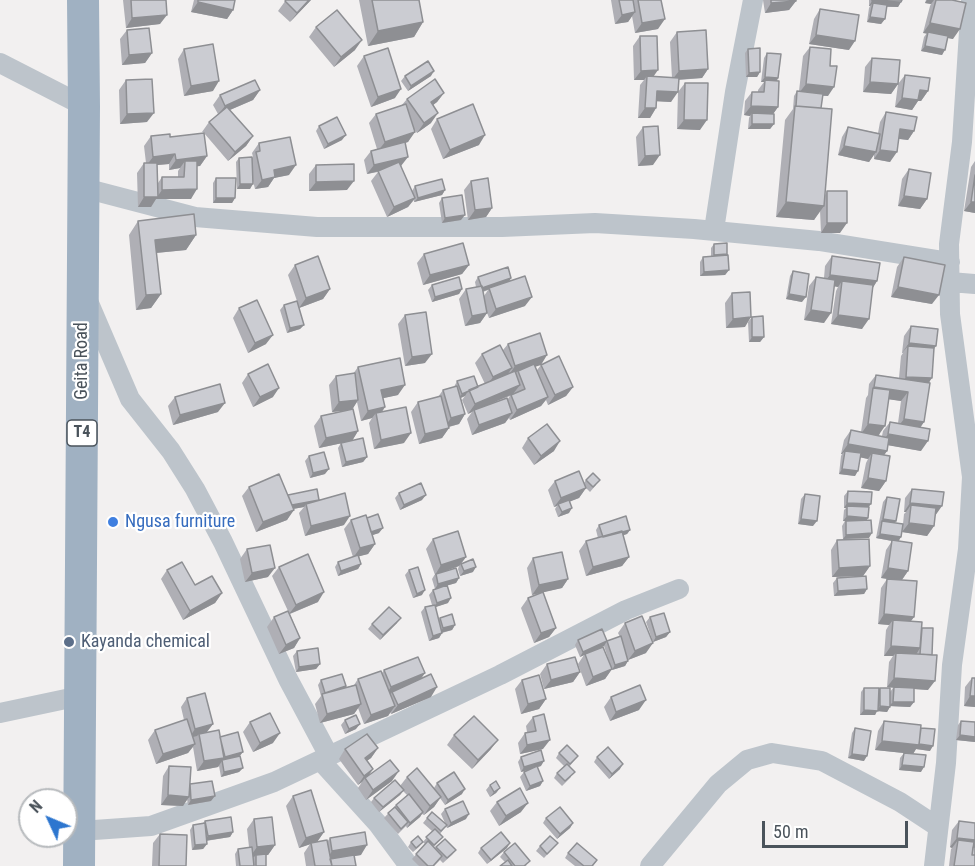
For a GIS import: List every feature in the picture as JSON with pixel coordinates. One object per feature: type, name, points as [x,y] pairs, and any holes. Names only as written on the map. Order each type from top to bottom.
[{"type":"highway","name":"Geita Road","points":[[79,866],[84,188],[83,0]]},
{"type":"street","points":[[714,230],[735,92],[753,0]]},
{"type":"street","points":[[934,866],[946,764],[952,665],[968,549],[972,477],[950,314],[949,244],[962,142],[971,0]]},
{"type":"street","points":[[0,63],[84,106]]},
{"type":"street","points":[[84,188],[195,217],[317,227],[502,227],[595,223],[714,230],[819,241],[950,272],[975,284]]},
{"type":"street","points":[[83,291],[130,399],[171,451],[195,489],[223,542],[324,758],[409,866]]},
{"type":"street","points":[[80,831],[152,826],[274,782],[500,675],[626,610],[679,589]]},
{"type":"street","points":[[0,712],[80,696]]},
{"type":"street","points":[[650,866],[718,784],[747,760],[772,753],[822,761],[900,802],[938,826]]},
{"type":"building","points":[[131,0],[166,0],[167,15],[132,18]]},
{"type":"building","points":[[198,0],[235,0],[233,10],[198,2]]},
{"type":"building","points":[[286,0],[309,0],[297,13]]},
{"type":"building","points":[[372,0],[419,0],[423,22],[378,31]]},
{"type":"building","points":[[619,0],[633,0],[635,12],[622,15]]},
{"type":"building","points":[[638,0],[661,0],[665,19],[642,23]]},
{"type":"building","points":[[771,0],[796,0],[796,1],[771,3]]},
{"type":"building","points":[[872,0],[902,0],[901,2]]},
{"type":"building","points":[[936,0],[966,3],[960,29],[930,23]]},
{"type":"building","points":[[873,3],[887,5],[885,19],[870,17]]},
{"type":"building","points":[[820,9],[859,15],[855,41],[816,35]]},
{"type":"building","points":[[337,10],[362,40],[341,57],[316,27]]},
{"type":"building","points":[[149,28],[152,53],[129,55],[127,30]]},
{"type":"building","points":[[706,30],[708,69],[679,71],[677,32]]},
{"type":"building","points":[[928,32],[948,36],[945,50],[925,46]]},
{"type":"building","points":[[640,36],[657,36],[658,70],[641,71]]},
{"type":"building","points":[[213,44],[219,81],[191,86],[184,49]]},
{"type":"building","points":[[810,47],[831,49],[830,66],[837,66],[834,87],[806,84]]},
{"type":"building","points":[[388,48],[401,89],[378,97],[364,56]]},
{"type":"building","points":[[760,48],[760,72],[749,73],[748,49]]},
{"type":"building","points":[[767,53],[781,54],[778,78],[765,77]]},
{"type":"building","points":[[872,58],[900,60],[898,84],[870,82]]},
{"type":"building","points":[[428,61],[434,71],[411,86],[405,76]]},
{"type":"building","points":[[905,75],[930,78],[928,91],[920,90],[918,100],[902,98]]},
{"type":"building","points":[[647,76],[679,78],[678,92],[657,91],[656,108],[645,108]]},
{"type":"building","points":[[152,79],[154,113],[127,114],[126,80]]},
{"type":"building","points":[[435,79],[444,93],[431,102],[438,113],[424,123],[407,99]]},
{"type":"building","points":[[255,80],[260,90],[225,106],[220,95]]},
{"type":"building","points":[[765,80],[779,81],[778,107],[751,106],[752,92],[764,92]]},
{"type":"building","points":[[685,83],[708,83],[707,120],[684,120]]},
{"type":"building","points":[[797,91],[823,94],[821,108],[796,106]]},
{"type":"building","points":[[406,104],[415,132],[385,142],[376,114]]},
{"type":"building","points":[[473,104],[485,135],[450,150],[437,119]]},
{"type":"building","points":[[795,106],[832,109],[824,206],[786,202]]},
{"type":"building","points":[[227,107],[253,136],[235,152],[209,122]]},
{"type":"building","points":[[886,112],[917,117],[914,131],[900,129],[897,152],[880,150]]},
{"type":"building","points":[[752,113],[774,114],[774,124],[752,124]]},
{"type":"building","points":[[337,117],[346,135],[328,144],[319,126]]},
{"type":"building","points":[[658,126],[660,155],[645,156],[643,127]]},
{"type":"building","points":[[848,127],[880,134],[876,152],[844,146]]},
{"type":"building","points":[[204,133],[207,156],[176,160],[175,154],[153,157],[151,136],[170,134],[170,137]]},
{"type":"building","points":[[290,137],[296,165],[274,170],[275,177],[262,180],[256,152],[260,151],[259,143]]},
{"type":"building","points":[[405,142],[408,157],[374,165],[371,151]]},
{"type":"building","points":[[252,157],[253,184],[240,184],[239,158]]},
{"type":"building","points":[[185,161],[197,161],[197,189],[162,190],[162,177],[184,177]]},
{"type":"building","points":[[399,162],[415,198],[394,207],[378,171]]},
{"type":"building","points":[[144,163],[157,163],[158,197],[144,197]]},
{"type":"building","points":[[354,164],[354,181],[316,182],[316,165]]},
{"type":"building","points":[[909,169],[931,173],[927,199],[904,196]]},
{"type":"building","points":[[975,175],[975,202],[971,202]]},
{"type":"building","points":[[216,178],[236,178],[235,198],[216,198]]},
{"type":"building","points":[[488,178],[492,208],[475,210],[471,181]]},
{"type":"building","points":[[442,179],[445,190],[418,198],[415,186]]},
{"type":"building","points":[[827,191],[847,191],[847,223],[827,223]]},
{"type":"building","points":[[462,195],[465,215],[445,218],[442,198]]},
{"type":"building","points":[[194,214],[196,235],[155,240],[161,294],[146,295],[138,221]]},
{"type":"building","points":[[463,243],[469,265],[430,275],[424,254]]},
{"type":"building","points":[[727,243],[727,254],[714,255],[714,244]]},
{"type":"building","points":[[728,255],[729,270],[704,272],[703,257]]},
{"type":"building","points":[[318,256],[330,289],[306,298],[295,265]]},
{"type":"building","points":[[832,256],[880,263],[877,281],[830,275]]},
{"type":"building","points":[[904,257],[945,265],[939,295],[898,287]]},
{"type":"building","points":[[508,267],[511,278],[482,288],[478,277]]},
{"type":"building","points":[[793,271],[809,274],[806,297],[789,294]]},
{"type":"building","points":[[525,276],[532,297],[496,309],[489,288]]},
{"type":"building","points":[[459,277],[462,289],[435,297],[432,285]]},
{"type":"building","points":[[816,277],[835,280],[831,313],[811,310]]},
{"type":"building","points":[[842,281],[873,285],[869,319],[838,315]]},
{"type":"building","points":[[482,286],[487,313],[472,316],[466,289]]},
{"type":"building","points":[[750,292],[751,317],[733,319],[732,293]]},
{"type":"building","points":[[257,300],[273,335],[255,343],[239,308]]},
{"type":"building","points":[[297,301],[304,325],[290,328],[284,305]]},
{"type":"building","points":[[426,312],[432,354],[412,357],[405,315]]},
{"type":"building","points":[[763,316],[764,337],[752,337],[752,317]]},
{"type":"building","points":[[911,326],[938,329],[936,346],[909,343]]},
{"type":"building","points":[[540,333],[547,355],[515,366],[508,344]]},
{"type":"building","points":[[500,345],[512,368],[493,377],[482,354]]},
{"type":"building","points":[[908,346],[934,348],[932,378],[906,377]]},
{"type":"building","points":[[559,356],[573,387],[555,395],[541,365]]},
{"type":"building","points":[[400,358],[405,385],[381,390],[385,407],[368,411],[358,367]]},
{"type":"building","points":[[268,364],[279,388],[260,397],[248,374]]},
{"type":"building","points":[[534,364],[548,397],[517,410],[511,395],[525,389],[518,371]]},
{"type":"building","points":[[515,371],[520,385],[475,404],[469,390]]},
{"type":"building","points":[[355,373],[358,400],[339,402],[336,376]]},
{"type":"building","points":[[876,375],[930,383],[924,422],[904,419],[908,392],[874,387]]},
{"type":"building","points":[[474,376],[478,387],[462,394],[457,381]]},
{"type":"building","points":[[220,384],[225,403],[180,415],[175,397]]},
{"type":"building","points":[[457,386],[465,414],[451,418],[443,390]]},
{"type":"building","points":[[873,388],[890,390],[885,426],[868,424]]},
{"type":"building","points":[[441,396],[449,428],[425,434],[418,402]]},
{"type":"building","points":[[507,398],[512,413],[479,425],[474,410]]},
{"type":"building","points":[[406,407],[411,433],[381,440],[376,413]]},
{"type":"building","points":[[353,409],[358,431],[326,438],[321,416]]},
{"type":"building","points":[[890,422],[930,429],[928,441],[888,434]]},
{"type":"building","points":[[547,424],[560,441],[541,456],[528,438]]},
{"type":"building","points":[[851,430],[889,438],[887,451],[848,444]]},
{"type":"building","points":[[363,438],[367,457],[346,462],[341,443]]},
{"type":"building","points":[[845,451],[861,453],[858,471],[842,469]]},
{"type":"building","points":[[324,452],[329,469],[313,473],[309,456]]},
{"type":"building","points":[[872,453],[890,456],[886,481],[868,478]]},
{"type":"building","points":[[579,471],[586,488],[561,498],[555,481]]},
{"type":"building","points":[[593,473],[600,480],[593,487],[586,480]]},
{"type":"building","points":[[279,474],[294,510],[263,522],[249,487]]},
{"type":"building","points":[[421,483],[426,495],[404,505],[399,493]]},
{"type":"building","points":[[317,489],[319,500],[292,505],[288,495]]},
{"type":"building","points":[[912,489],[944,492],[942,506],[910,503]]},
{"type":"building","points":[[848,491],[872,492],[871,504],[847,503]]},
{"type":"building","points":[[345,493],[350,516],[311,526],[306,504]]},
{"type":"building","points":[[805,494],[820,496],[817,521],[801,519]]},
{"type":"building","points":[[887,497],[900,499],[896,521],[883,519]]},
{"type":"building","points":[[569,500],[572,508],[562,512],[558,504]]},
{"type":"building","points":[[911,505],[936,508],[934,526],[909,523]]},
{"type":"building","points":[[847,506],[869,507],[868,518],[847,516]]},
{"type":"building","points":[[378,514],[383,528],[371,532],[367,518]]},
{"type":"building","points":[[366,515],[375,544],[360,548],[351,520]]},
{"type":"building","points":[[626,516],[630,530],[603,537],[599,525]]},
{"type":"building","points":[[871,520],[872,533],[846,535],[846,521]]},
{"type":"building","points":[[882,521],[903,524],[901,537],[880,534]]},
{"type":"building","points":[[458,531],[466,557],[441,565],[433,539]]},
{"type":"building","points":[[622,531],[629,557],[593,567],[586,541]]},
{"type":"building","points":[[869,539],[870,566],[839,568],[837,540]]},
{"type":"building","points":[[892,540],[912,543],[908,571],[888,568]]},
{"type":"building","points":[[270,545],[275,568],[252,573],[247,549]]},
{"type":"building","points":[[562,552],[568,579],[539,585],[533,558]]},
{"type":"building","points":[[308,554],[324,592],[296,605],[279,567]]},
{"type":"building","points":[[358,555],[361,564],[341,571],[338,562]]},
{"type":"building","points":[[473,559],[476,567],[464,571],[461,564]]},
{"type":"building","points":[[182,562],[195,585],[212,576],[222,593],[190,611],[167,570]]},
{"type":"building","points":[[418,567],[425,590],[417,594],[409,570]]},
{"type":"building","points":[[456,568],[459,578],[438,584],[436,574]]},
{"type":"building","points":[[866,576],[867,589],[838,591],[837,578]]},
{"type":"building","points":[[887,579],[917,581],[914,617],[884,614]]},
{"type":"building","points":[[447,585],[451,598],[437,603],[433,590]]},
{"type":"building","points":[[543,592],[556,628],[541,633],[528,598]]},
{"type":"building","points":[[435,605],[442,633],[433,636],[425,607]]},
{"type":"building","points":[[389,607],[401,618],[383,635],[372,624]]},
{"type":"building","points":[[288,611],[300,638],[286,645],[274,617]]},
{"type":"building","points":[[664,613],[670,632],[656,637],[650,617]]},
{"type":"building","points":[[452,614],[455,625],[443,628],[440,618]]},
{"type":"building","points":[[642,616],[653,643],[635,651],[625,623]]},
{"type":"building","points":[[893,620],[922,622],[920,648],[891,646]]},
{"type":"building","points":[[922,628],[933,628],[932,655],[920,654]]},
{"type":"building","points":[[602,629],[607,641],[583,652],[578,640]]},
{"type":"building","points":[[621,636],[628,661],[615,665],[607,641]]},
{"type":"building","points":[[603,647],[612,669],[593,677],[585,654]]},
{"type":"building","points":[[318,648],[320,664],[299,667],[297,651]]},
{"type":"building","points":[[896,653],[937,655],[935,681],[894,678]]},
{"type":"building","points":[[418,657],[425,673],[391,687],[384,670]]},
{"type":"building","points":[[575,657],[580,672],[551,680],[547,664]]},
{"type":"building","points":[[381,671],[395,706],[371,715],[358,679]]},
{"type":"building","points":[[342,674],[346,686],[325,693],[321,680]]},
{"type":"building","points":[[431,674],[437,687],[398,705],[392,692]]},
{"type":"building","points":[[539,675],[546,699],[528,704],[522,680]]},
{"type":"building","points":[[972,678],[975,678],[975,696],[970,696]]},
{"type":"building","points":[[356,685],[361,704],[327,714],[322,694]]},
{"type":"building","points":[[640,685],[646,700],[616,712],[611,697]]},
{"type":"building","points":[[894,687],[914,688],[914,702],[893,702]]},
{"type":"building","points":[[864,688],[879,688],[878,711],[864,710]]},
{"type":"building","points":[[880,688],[890,688],[890,707],[880,706]]},
{"type":"building","points":[[205,693],[213,724],[195,729],[187,698]]},
{"type":"building","points":[[270,713],[280,733],[260,743],[250,722]]},
{"type":"building","points":[[544,714],[550,740],[527,745],[525,733],[536,731],[533,717]]},
{"type":"building","points":[[356,715],[360,724],[349,729],[345,720]]},
{"type":"building","points":[[474,716],[498,740],[478,760],[454,735]]},
{"type":"building","points":[[187,719],[195,744],[163,754],[155,730]]},
{"type":"building","points":[[884,721],[921,725],[919,745],[882,741]]},
{"type":"building","points":[[961,721],[975,722],[975,737],[960,735]]},
{"type":"building","points":[[855,728],[871,731],[867,756],[852,754]]},
{"type":"building","points":[[921,728],[935,729],[933,746],[919,744]]},
{"type":"building","points":[[219,730],[224,758],[204,761],[199,734]]},
{"type":"building","points":[[238,732],[243,752],[225,757],[220,737]]},
{"type":"building","points":[[367,734],[378,748],[365,758],[373,769],[364,776],[345,749]]},
{"type":"building","points":[[567,745],[578,756],[570,764],[559,753]]},
{"type":"building","points":[[608,747],[623,764],[612,774],[597,757]]},
{"type":"building","points":[[541,750],[544,761],[524,767],[521,757]]},
{"type":"building","points":[[904,753],[926,755],[924,767],[902,765]]},
{"type":"building","points":[[240,756],[243,768],[224,772],[222,760]]},
{"type":"building","points":[[390,760],[399,771],[373,790],[365,778]]},
{"type":"building","points":[[567,764],[575,772],[565,781],[557,773]]},
{"type":"building","points":[[169,766],[191,767],[189,797],[168,795]]},
{"type":"building","points":[[537,766],[543,781],[530,786],[524,772]]},
{"type":"building","points":[[417,768],[441,797],[430,806],[407,777]]},
{"type":"building","points":[[454,772],[465,789],[448,800],[437,783]]},
{"type":"building","points":[[395,780],[404,790],[383,807],[374,798]]},
{"type":"building","points":[[212,781],[215,796],[191,800],[190,784]]},
{"type":"building","points":[[496,781],[500,788],[494,792],[490,785]]},
{"type":"building","points":[[520,788],[528,803],[506,816],[497,802]]},
{"type":"building","points":[[311,790],[324,832],[306,838],[293,796]]},
{"type":"building","points":[[409,794],[423,812],[410,823],[396,805]]},
{"type":"building","points":[[463,801],[469,814],[451,823],[445,809]]},
{"type":"building","points":[[395,807],[408,822],[401,829],[388,813]]},
{"type":"building","points":[[560,807],[573,823],[560,834],[546,818]]},
{"type":"building","points":[[432,812],[447,825],[441,831],[427,818]]},
{"type":"building","points":[[231,817],[233,832],[208,836],[205,821]]},
{"type":"building","points":[[272,817],[275,845],[257,847],[254,819]]},
{"type":"building","points":[[959,821],[975,823],[975,840],[957,838]]},
{"type":"building","points":[[205,823],[207,844],[195,845],[193,825]]},
{"type":"building","points":[[435,829],[443,837],[434,845],[426,837]]},
{"type":"building","points":[[365,832],[367,845],[332,851],[330,838]]},
{"type":"building","points":[[501,832],[510,843],[491,860],[481,848]]},
{"type":"building","points":[[160,834],[187,835],[186,866],[159,866]]},
{"type":"building","points":[[418,836],[423,842],[416,848],[411,842]]},
{"type":"building","points":[[550,836],[558,843],[547,854],[540,846]]},
{"type":"building","points":[[445,839],[456,850],[447,858],[436,847]]},
{"type":"building","points":[[327,840],[332,866],[315,866],[311,843]]},
{"type":"building","points":[[958,840],[974,842],[972,855],[975,855],[975,866],[954,866]]},
{"type":"building","points":[[428,841],[442,856],[433,866],[428,866],[416,854]]},
{"type":"building","points":[[515,843],[530,861],[524,866],[515,866],[504,852]]},
{"type":"building","points":[[577,843],[597,860],[592,866],[584,866],[568,853]]},
{"type":"building","points":[[252,847],[254,866],[240,866],[238,849]]},
{"type":"building","points":[[266,854],[266,866],[256,866],[256,855]]},
{"type":"building","points":[[354,855],[356,866],[332,866],[330,859]]},
{"type":"building","points":[[508,860],[512,866],[500,866]]},
{"type":"place","name":"Ngusa furniture","points":[[113,522]]},
{"type":"place","name":"Kayanda chemical","points":[[69,642]]}]
